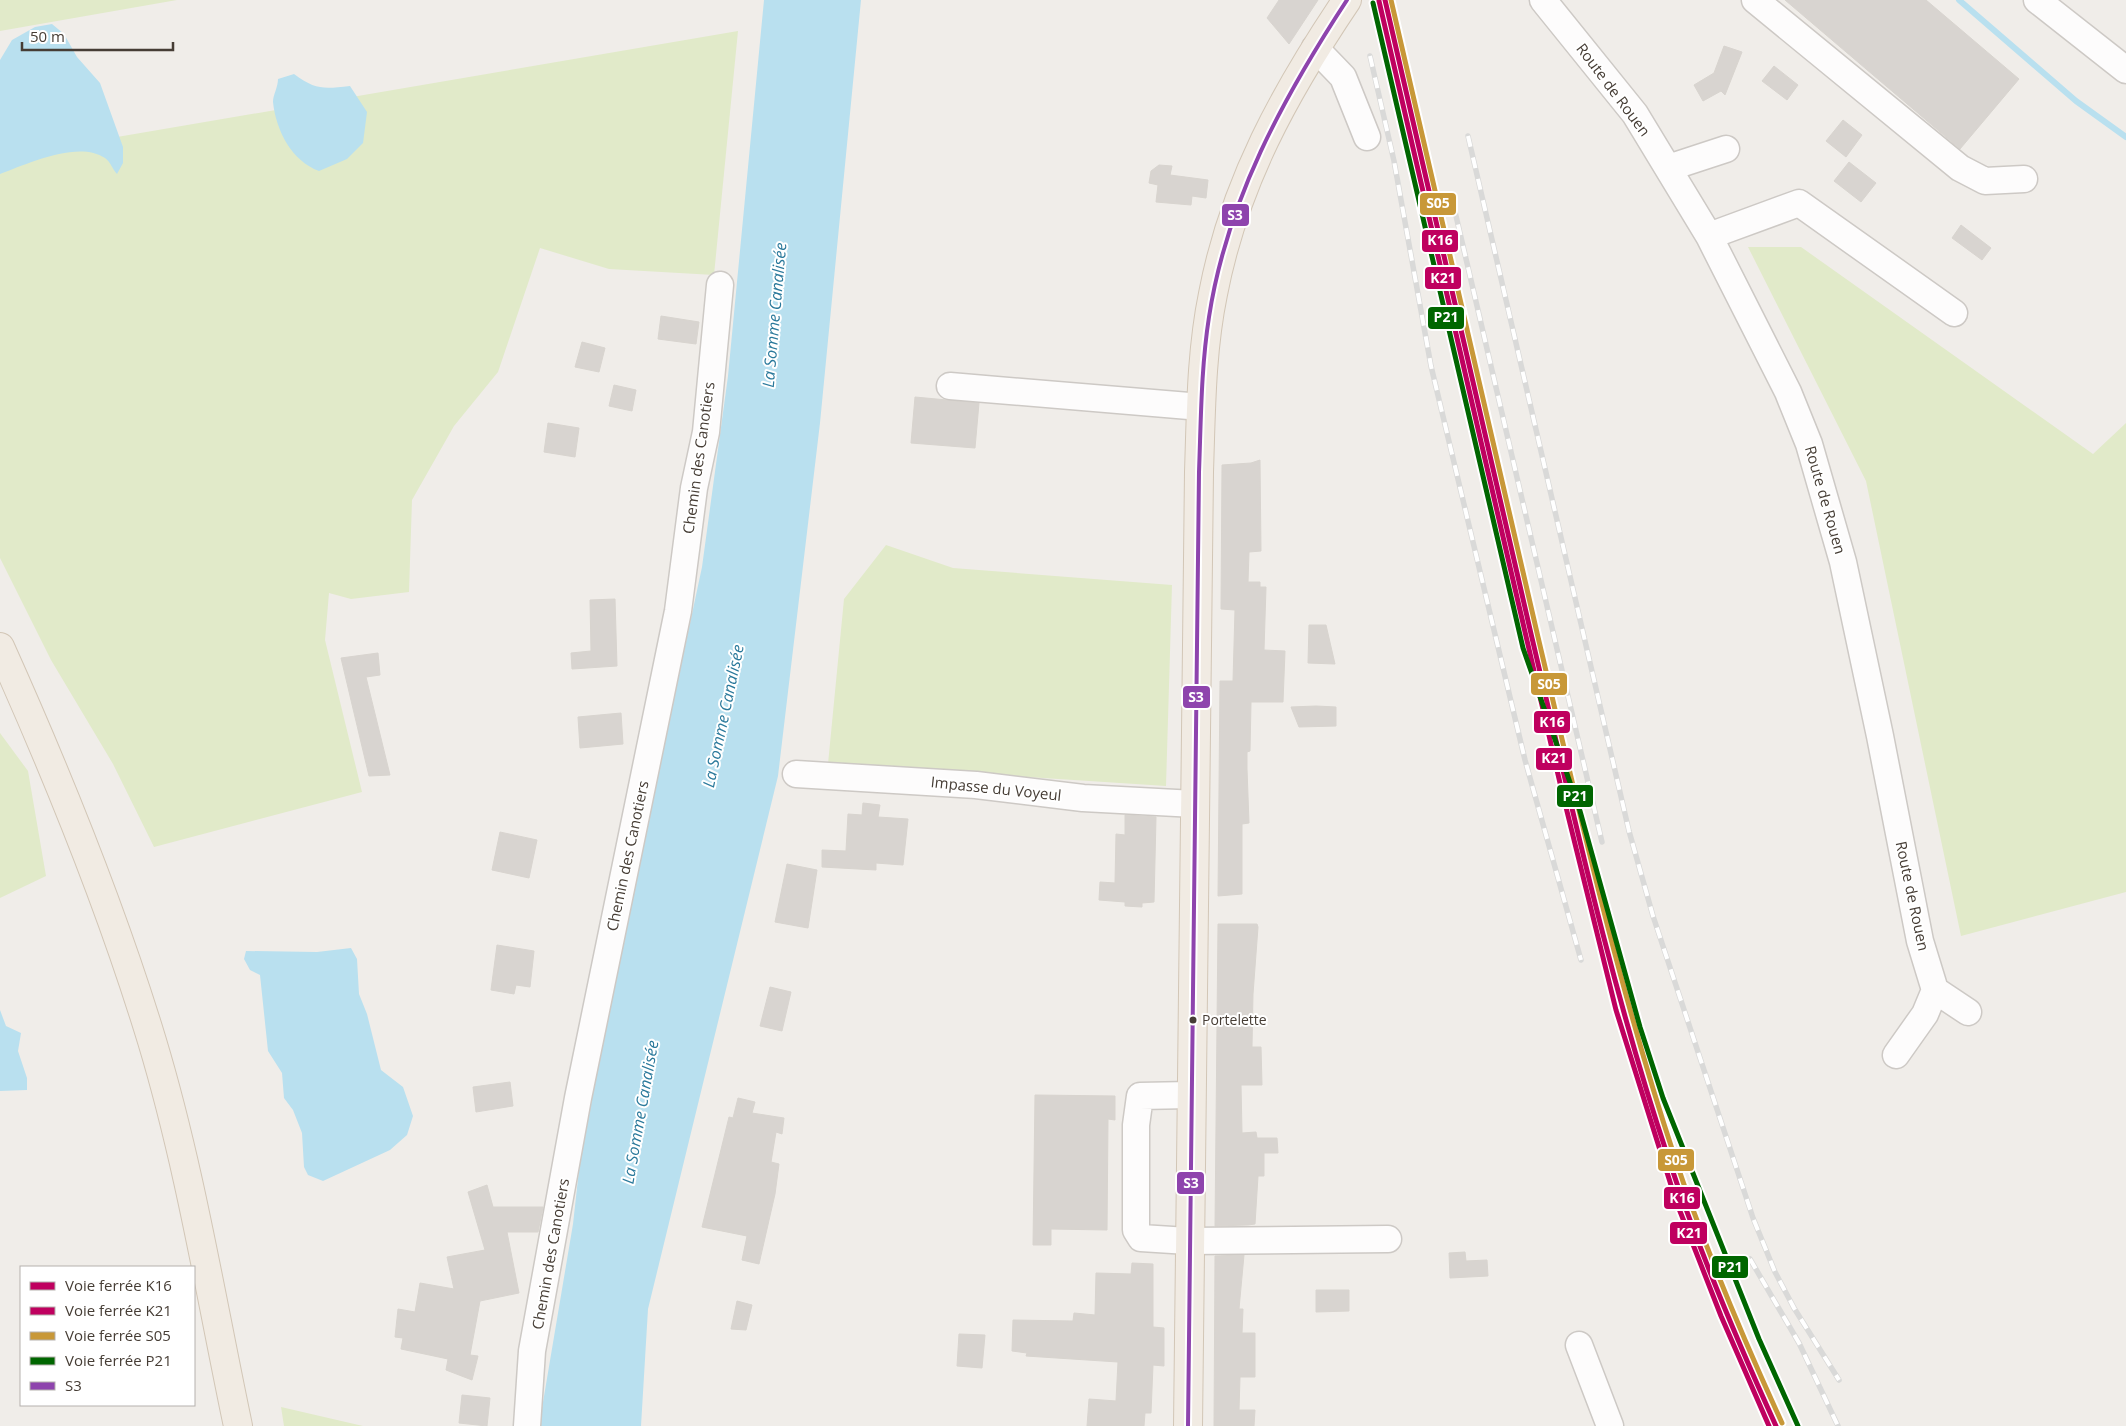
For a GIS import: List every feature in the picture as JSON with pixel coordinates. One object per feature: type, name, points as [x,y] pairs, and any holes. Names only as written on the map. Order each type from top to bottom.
[{"type":"main road","points":[[1188,1426],[1188,1241],[1198,472],[1210,311],[1229,229],[1244,184],[1274,119],[1315,48],[1347,0]]},
{"type":"main road","points":[[0,646],[46,749],[93,867],[152,1043],[183,1160],[238,1426]]},
{"type":"street","name":"Route de Rouen","points":[[1543,0],[1635,114],[1709,236],[1788,392],[1823,486],[1852,601],[1920,941],[1935,990]]},
{"type":"street","points":[[1755,0],[1960,168],[1984,181],[2024,179]]},
{"type":"street","points":[[2037,0],[2126,70]]},
{"type":"street","points":[[1315,48],[1343,78],[1367,137]]},
{"type":"street","points":[[1668,168],[1726,149]]},
{"type":"street","points":[[1709,236],[1799,203],[1954,312]]},
{"type":"street","name":"Chemin des Canotiers","points":[[527,1426],[532,1351],[578,1098],[678,611],[694,488],[706,432],[720,285]]},
{"type":"street","points":[[950,386],[1202,407]]},
{"type":"street","name":"Impasse du Voyeul","points":[[796,774],[976,785],[1083,798],[1195,804]]},
{"type":"street","points":[[1896,1055],[1926,1014],[1935,990],[1968,1012]]},
{"type":"street","points":[[1190,1095],[1140,1096],[1136,1138],[1136,1230],[1141,1238],[1188,1241],[1388,1239]]},
{"type":"street","points":[[1579,1345],[1610,1426]]},
{"type":"green space","points":[[0,0],[177,0],[0,31]]},
{"type":"green space","points":[[738,31],[714,275],[609,269],[540,248],[498,372],[454,426],[412,500],[409,592],[351,599],[329,593],[325,640],[362,792],[154,847],[113,764],[51,660],[0,558],[0,157]]},
{"type":"green space","points":[[1748,247],[1801,247],[2093,454],[2126,423],[2126,892],[1961,936],[1866,481]]},
{"type":"green space","points":[[886,545],[953,568],[1172,585],[1166,786],[828,764],[844,599]]},
{"type":"green space","points":[[0,733],[28,771],[46,876],[0,898]]},
{"type":"green space","points":[[281,1407],[363,1426],[284,1426]]},
{"type":"water","name":"La Somme Canalisée","points":[[764,0],[861,0],[820,423],[778,776],[648,1309],[641,1426],[539,1426],[573,1224],[585,1116],[702,567],[728,376]]},
{"type":"water","points":[[52,24],[64,34],[77,57],[100,83],[123,147],[123,163],[117,174],[105,158],[94,153],[81,152],[52,156],[0,174],[0,60],[12,40],[35,27]]},
{"type":"water","points":[[294,74],[314,86],[333,88],[350,86],[367,112],[363,143],[347,159],[319,171],[309,166],[293,152],[282,134],[275,113],[273,99],[278,79]]},
{"type":"water","points":[[351,948],[357,959],[359,994],[367,1014],[381,1070],[403,1087],[413,1116],[407,1135],[390,1150],[323,1181],[308,1175],[304,1167],[302,1133],[293,1110],[284,1098],[282,1073],[268,1051],[260,975],[250,970],[244,959],[246,951],[317,952]]},
{"type":"water","points":[[0,1010],[6,1026],[21,1033],[18,1051],[27,1078],[27,1090],[0,1091]]},
{"type":"building","points":[[1279,0],[1318,0],[1289,44],[1267,18]]},
{"type":"building","points":[[1785,0],[1926,0],[2019,79],[1960,149]]},
{"type":"building","points":[[1724,46],[1742,52],[1725,95],[1721,91],[1703,101],[1694,85],[1714,73]]},
{"type":"building","points":[[1774,66],[1798,85],[1787,100],[1762,81]]},
{"type":"building","points":[[1843,120],[1862,135],[1846,157],[1826,141]]},
{"type":"building","points":[[1849,162],[1876,183],[1861,202],[1834,181]]},
{"type":"building","points":[[1159,165],[1172,166],[1170,175],[1208,180],[1206,198],[1192,196],[1191,205],[1156,202],[1158,185],[1149,183],[1151,171]]},
{"type":"building","points":[[1961,225],[1991,248],[1982,260],[1952,238]]},
{"type":"building","points":[[661,316],[699,322],[696,344],[658,339]]},
{"type":"building","points":[[582,342],[605,348],[599,372],[575,367]]},
{"type":"building","points":[[614,385],[636,390],[632,411],[609,406]]},
{"type":"building","points":[[915,397],[979,403],[975,448],[911,443]]},
{"type":"building","points":[[548,423],[579,428],[575,457],[544,452]]},
{"type":"building","points":[[1260,460],[1261,551],[1249,552],[1248,582],[1260,582],[1260,587],[1266,587],[1264,650],[1285,651],[1283,702],[1251,702],[1250,751],[1247,752],[1249,823],[1242,824],[1242,894],[1218,896],[1220,681],[1233,681],[1235,610],[1221,609],[1222,465],[1251,463]]},
{"type":"building","points":[[615,599],[617,666],[572,669],[571,653],[591,651],[590,600]]},
{"type":"building","points":[[1309,625],[1326,625],[1335,664],[1308,663]]},
{"type":"building","points":[[378,653],[380,675],[366,677],[390,775],[369,776],[341,658]]},
{"type":"building","points":[[1291,707],[1336,707],[1336,726],[1299,727]]},
{"type":"building","points":[[621,713],[623,744],[580,748],[578,717]]},
{"type":"building","points":[[863,803],[880,805],[878,817],[908,819],[903,865],[876,863],[876,870],[822,867],[822,850],[846,851],[848,814],[862,815]]},
{"type":"building","points":[[1125,815],[1156,817],[1154,902],[1142,903],[1142,907],[1125,906],[1125,902],[1099,900],[1100,882],[1115,883],[1116,834],[1125,835]]},
{"type":"building","points":[[500,832],[537,840],[529,878],[492,870]]},
{"type":"building","points":[[787,864],[817,870],[808,928],[775,922]]},
{"type":"building","points":[[1218,924],[1257,924],[1258,927],[1253,994],[1252,1047],[1261,1047],[1262,1085],[1241,1085],[1242,1133],[1256,1132],[1257,1138],[1277,1138],[1278,1153],[1264,1153],[1264,1176],[1258,1176],[1255,1224],[1248,1225],[1215,1226]]},
{"type":"building","points":[[497,945],[534,951],[530,987],[516,985],[514,994],[491,990]]},
{"type":"building","points":[[770,987],[791,992],[782,1031],[760,1026]]},
{"type":"building","points":[[510,1082],[513,1106],[476,1112],[473,1087]]},
{"type":"building","points":[[1035,1095],[1115,1096],[1115,1120],[1108,1119],[1107,1230],[1051,1229],[1051,1245],[1033,1245]]},
{"type":"building","points":[[738,1098],[755,1102],[752,1113],[784,1118],[782,1134],[776,1132],[771,1162],[779,1164],[775,1194],[759,1264],[742,1260],[747,1236],[702,1227],[729,1117],[733,1118]]},
{"type":"building","points":[[487,1185],[493,1207],[543,1207],[538,1232],[507,1232],[519,1293],[480,1301],[470,1355],[478,1356],[472,1380],[446,1370],[448,1359],[401,1349],[403,1338],[395,1337],[398,1309],[415,1312],[420,1283],[454,1289],[447,1257],[485,1250],[468,1192]]},
{"type":"building","points":[[1465,1252],[1466,1261],[1487,1260],[1488,1276],[1450,1278],[1449,1253]]},
{"type":"building","points":[[1244,1255],[1239,1309],[1243,1309],[1242,1333],[1255,1333],[1255,1377],[1240,1377],[1239,1410],[1255,1410],[1254,1426],[1214,1426],[1215,1256]]},
{"type":"building","points":[[1132,1263],[1153,1264],[1153,1327],[1164,1328],[1164,1366],[1153,1365],[1151,1413],[1145,1413],[1144,1426],[1087,1426],[1089,1399],[1116,1401],[1118,1362],[1026,1356],[1027,1353],[1012,1351],[1013,1320],[1073,1321],[1074,1313],[1095,1315],[1096,1273],[1131,1274]]},
{"type":"building","points":[[1316,1290],[1349,1290],[1349,1311],[1316,1312]]},
{"type":"building","points":[[737,1301],[752,1305],[746,1330],[731,1329]]},
{"type":"building","points":[[959,1334],[985,1335],[982,1368],[957,1366]]},
{"type":"building","points":[[462,1395],[490,1398],[487,1426],[459,1423]]},
{"type":"waterway","points":[[1959,0],[2076,101],[2126,137]]},
{"type":"railway","points":[[1370,56],[1394,161],[1431,366],[1525,760],[1581,960]]},
{"type":"railway","points":[[1468,136],[1629,831],[1653,916],[1753,1218],[1775,1272],[1794,1308],[1839,1380]]},
{"type":"railway","points":[[1453,203],[1602,842]]},
{"type":"railway","points":[[1750,1259],[1799,1343],[1838,1426]]},
{"type":"rail line","name":"K16","points":[[1385,0],[1563,769],[1628,1029],[1647,1093],[1692,1225],[1732,1326],[1776,1426]]},
{"type":"rail line","name":"S05","points":[[1391,0],[1538,637],[1617,962],[1654,1091],[1698,1223],[1738,1324],[1782,1423]]},
{"type":"rail line","name":"K21","points":[[1379,1],[1560,783],[1616,1010],[1676,1201],[1721,1316],[1769,1426]]},
{"type":"rail line","name":"P21","points":[[1373,3],[1523,648],[1580,811],[1640,1027],[1663,1098],[1759,1339],[1798,1426]]},
{"type":"transit line","name":"S3","points":[[1188,1426],[1199,472],[1206,336],[1217,274],[1229,232],[1244,191],[1261,151],[1301,74],[1347,0]]},
{"type":"place","name":"Portelette","points":[[1193,1020]]}]
